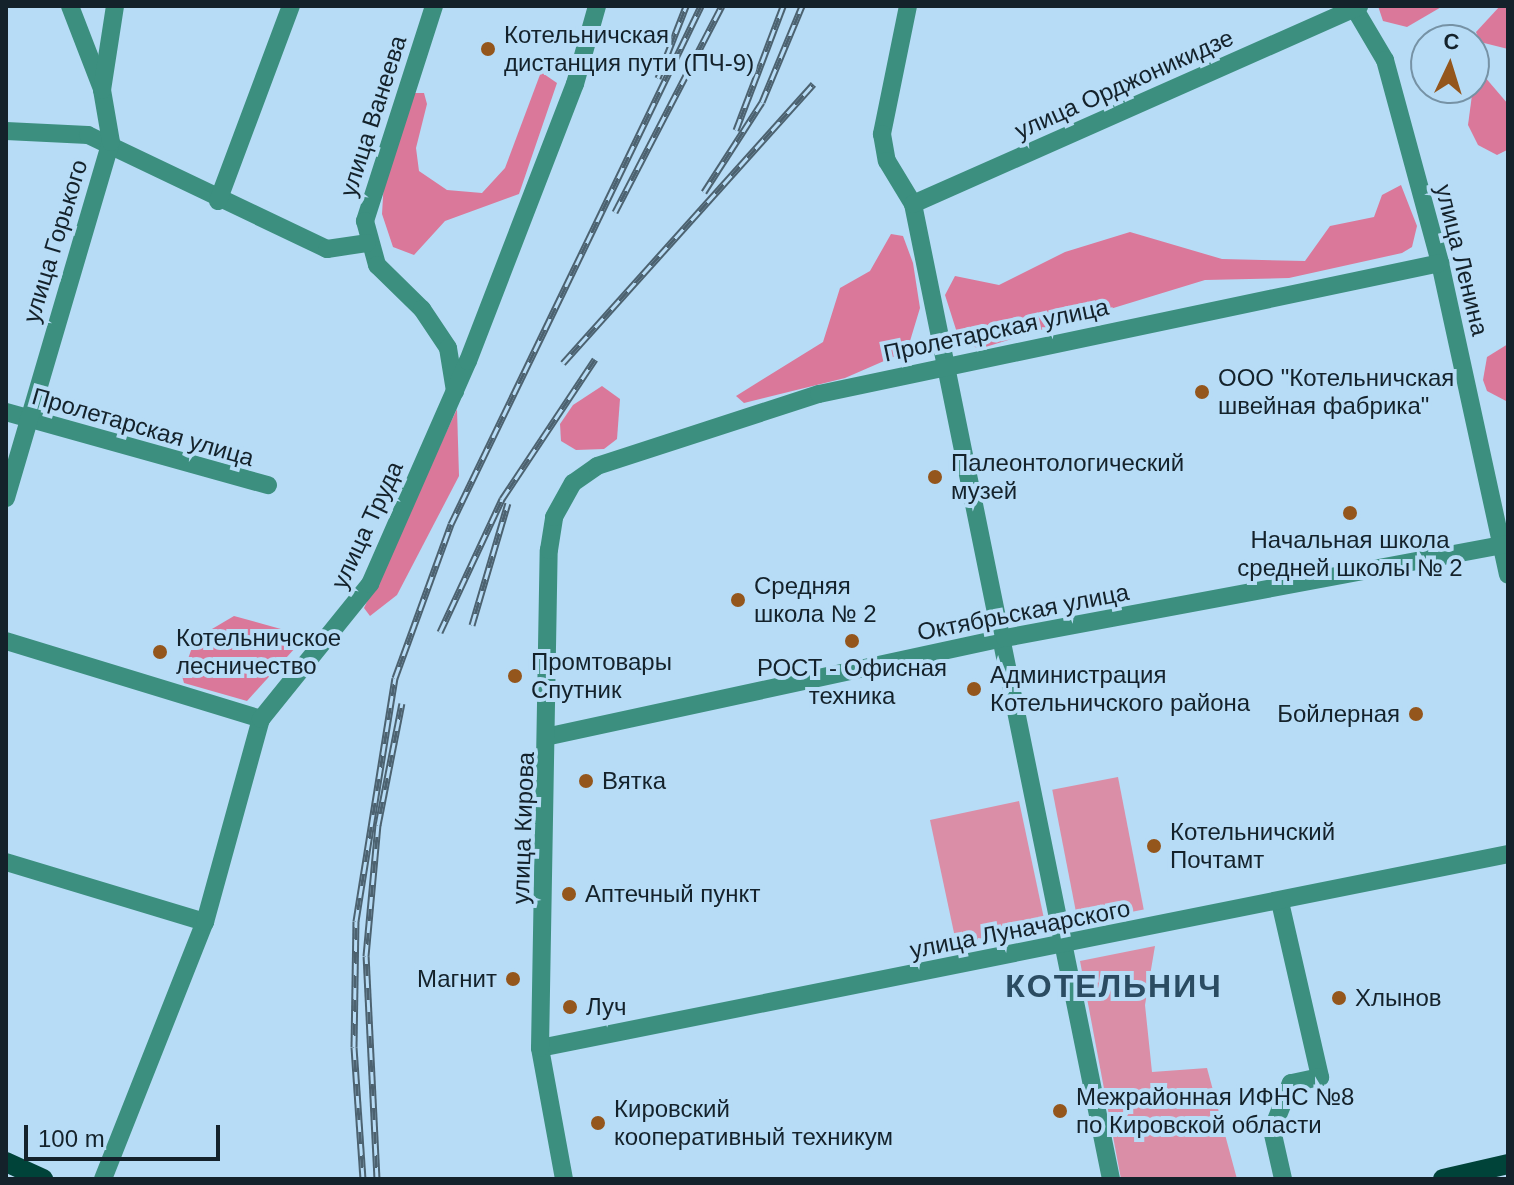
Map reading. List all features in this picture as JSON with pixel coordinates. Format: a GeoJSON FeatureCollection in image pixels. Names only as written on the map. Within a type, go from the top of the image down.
{"type":"FeatureCollection","features":[{"type":"Feature","properties":{"kind":"main road"},"geometry":{"type":"LineString","coordinates":[[6,1162],[43,1179]]}},
{"type":"Feature","properties":{"kind":"main road"},"geometry":{"type":"LineString","coordinates":[[1443,1179],[1503,1170]]}},
{"type":"Feature","properties":{"kind":"street","name":"улица Горького"},"geometry":{"type":"LineString","coordinates":[[6,498],[111,142],[102,90],[70,6]]}},
{"type":"Feature","properties":{"kind":"street","name":"улица Горького"},"geometry":{"type":"LineString","coordinates":[[102,90],[115,6]]}},
{"type":"Feature","properties":{"kind":"street"},"geometry":{"type":"LineString","coordinates":[[218,201],[291,6]]}},
{"type":"Feature","properties":{"kind":"street","name":"улица Ванеева"},"geometry":{"type":"LineString","coordinates":[[367,243],[368,202],[434,6]]}},
{"type":"Feature","properties":{"kind":"street","name":"улица Труда"},"geometry":{"type":"LineString","coordinates":[[103,1179],[205,922],[261,719],[370,584],[455,391],[575,84],[597,6]]}},
{"type":"Feature","properties":{"kind":"street"},"geometry":{"type":"LineString","coordinates":[[908,6],[882,134],[887,161],[913,204],[1005,638],[1111,1179]]}},
{"type":"Feature","properties":{"kind":"street","name":"улица Орджоникидзе"},"geometry":{"type":"LineString","coordinates":[[913,204],[1358,8]]}},
{"type":"Feature","properties":{"kind":"street","name":"улица Ленина"},"geometry":{"type":"LineString","coordinates":[[1358,8],[1385,60],[1440,263],[1505,545],[1508,575]]}},
{"type":"Feature","properties":{"kind":"street"},"geometry":{"type":"LineString","coordinates":[[6,131],[62,131],[111,142],[218,201],[327,249],[367,243],[448,348],[455,391]]}},
{"type":"Feature","properties":{"kind":"street","name":"Пролетарская улица"},"geometry":{"type":"LineString","coordinates":[[573,483],[597,466],[742,417],[948,366],[1440,263]]}},
{"type":"Feature","properties":{"kind":"street","name":"Пролетарская улица"},"geometry":{"type":"LineString","coordinates":[[6,412],[268,485]]}},
{"type":"Feature","properties":{"kind":"street","name":"улица Кирова"},"geometry":{"type":"LineString","coordinates":[[564,1179],[540,1048],[550,736],[549,541],[573,483]]}},
{"type":"Feature","properties":{"kind":"street","name":"Октябрьская улица"},"geometry":{"type":"LineString","coordinates":[[550,736],[1005,638],[1505,545]]}},
{"type":"Feature","properties":{"kind":"street"},"geometry":{"type":"LineString","coordinates":[[6,641],[261,719]]}},
{"type":"Feature","properties":{"kind":"street","name":"улица Луначарского"},"geometry":{"type":"LineString","coordinates":[[540,1048],[1508,854]]}},
{"type":"Feature","properties":{"kind":"street"},"geometry":{"type":"LineString","coordinates":[[6,862],[205,922]]}},
{"type":"Feature","properties":{"kind":"street"},"geometry":{"type":"LineString","coordinates":[[1280,902],[1320,1077],[1291,1083],[1272,1130],[1283,1179]]}},
{"type":"Feature","properties":{"kind":"shaded area"},"geometry":{"type":"Polygon","coordinates":[[[1378,6],[1443,6],[1407,27],[1383,21],[1378,6]]]}},
{"type":"Feature","properties":{"kind":"shaded area"},"geometry":{"type":"Polygon","coordinates":[[[1500,6],[1508,6],[1508,49],[1490,44],[1490,24],[1483,24],[1500,6]]]}},
{"type":"Feature","properties":{"kind":"shaded area"},"geometry":{"type":"Polygon","coordinates":[[[541,72],[557,83],[519,194],[445,221],[414,255],[393,247],[382,214],[384,180],[413,93],[424,93],[427,104],[416,148],[419,171],[447,190],[482,193],[505,168],[541,72]]]}},
{"type":"Feature","properties":{"kind":"shaded area"},"geometry":{"type":"Polygon","coordinates":[[[1490,83],[1508,104],[1507,150],[1497,155],[1478,145],[1468,125],[1471,104],[1490,104],[1490,83]]]}},
{"type":"Feature","properties":{"kind":"shaded area"},"geometry":{"type":"Polygon","coordinates":[[[1401,185],[1417,226],[1412,247],[1402,253],[1289,278],[1205,280],[979,349],[959,339],[945,295],[955,276],[999,285],[1065,252],[1130,232],[1222,259],[1305,261],[1330,226],[1374,217],[1382,195],[1401,185]]]}},
{"type":"Feature","properties":{"kind":"shaded area"},"geometry":{"type":"Polygon","coordinates":[[[891,234],[903,236],[913,263],[920,308],[907,351],[845,378],[744,403],[736,396],[823,342],[840,288],[870,271],[891,234]]]}},
{"type":"Feature","properties":{"kind":"shaded area"},"geometry":{"type":"Polygon","coordinates":[[[1508,344],[1508,402],[1487,391],[1483,380],[1487,357],[1508,344]]]}},
{"type":"Feature","properties":{"kind":"shaded area"},"geometry":{"type":"Polygon","coordinates":[[[602,386],[620,399],[617,439],[604,449],[576,450],[561,441],[560,424],[573,405],[602,386]]]}},
{"type":"Feature","properties":{"kind":"shaded area"},"geometry":{"type":"Polygon","coordinates":[[[457,409],[459,476],[397,595],[370,616],[364,608],[457,409]]]}},
{"type":"Feature","properties":{"kind":"shaded area"},"geometry":{"type":"Polygon","coordinates":[[[234,616],[306,636],[247,701],[184,683],[182,676],[195,639],[234,616]]]}},
{"type":"Feature","properties":{"kind":"shaded area"},"geometry":{"type":"Polygon","coordinates":[[[1118,777],[1144,910],[1078,922],[1052,790],[1118,777]]]}},
{"type":"Feature","properties":{"kind":"shaded area"},"geometry":{"type":"Polygon","coordinates":[[[1019,801],[1046,928],[957,947],[930,820],[1019,801]]]}},
{"type":"Feature","properties":{"kind":"shaded area"},"geometry":{"type":"Polygon","coordinates":[[[1155,946],[1145,1005],[1152,1072],[1207,1068],[1237,1179],[1121,1179],[1080,961],[1155,946]]]}},
{"type":"Feature","properties":{"kind":"railway"},"geometry":{"type":"LineString","coordinates":[[658,78],[686,6]]}},
{"type":"Feature","properties":{"kind":"railway"},"geometry":{"type":"LineString","coordinates":[[363,1179],[354,1047],[356,921],[395,678],[451,524],[701,6]]}},
{"type":"Feature","properties":{"kind":"railway"},"geometry":{"type":"LineString","coordinates":[[615,212],[722,6]]}},
{"type":"Feature","properties":{"kind":"railway"},"geometry":{"type":"LineString","coordinates":[[736,130],[783,6]]}},
{"type":"Feature","properties":{"kind":"railway"},"geometry":{"type":"LineString","coordinates":[[704,192],[762,102],[802,6]]}},
{"type":"Feature","properties":{"kind":"railway"},"geometry":{"type":"LineString","coordinates":[[563,363],[813,84]]}},
{"type":"Feature","properties":{"kind":"railway"},"geometry":{"type":"LineString","coordinates":[[440,632],[502,499],[595,359]]}},
{"type":"Feature","properties":{"kind":"railway"},"geometry":{"type":"LineString","coordinates":[[472,625],[508,503]]}},
{"type":"Feature","properties":{"kind":"railway"},"geometry":{"type":"LineString","coordinates":[[377,1179],[366,956],[378,825],[402,703]]}},
{"type":"Feature","properties":{"kind":"place","name":"Котельничская дистанция пути (ПЧ-9)"},"geometry":{"type":"Point","coordinates":[488,49]}},
{"type":"Feature","properties":{"kind":"place","name":"ООО \"Котельничская швейная фабрика\""},"geometry":{"type":"Point","coordinates":[1202,392]}},
{"type":"Feature","properties":{"kind":"place","name":"Палеонтологический музей"},"geometry":{"type":"Point","coordinates":[935,477]}},
{"type":"Feature","properties":{"kind":"place","name":"Начальная школа средней школы № 2"},"geometry":{"type":"Point","coordinates":[1350,513]}},
{"type":"Feature","properties":{"kind":"place","name":"Средняя школа № 2"},"geometry":{"type":"Point","coordinates":[738,600]}},
{"type":"Feature","properties":{"kind":"place","name":"РОСТ - Офисная техника"},"geometry":{"type":"Point","coordinates":[852,641]}},
{"type":"Feature","properties":{"kind":"place","name":"Котельничское лесничество"},"geometry":{"type":"Point","coordinates":[160,652]}},
{"type":"Feature","properties":{"kind":"place","name":"Промтовары Спутник"},"geometry":{"type":"Point","coordinates":[515,676]}},
{"type":"Feature","properties":{"kind":"place","name":"Администрация Котельничского района"},"geometry":{"type":"Point","coordinates":[974,689]}},
{"type":"Feature","properties":{"kind":"place","name":"Бойлерная"},"geometry":{"type":"Point","coordinates":[1416,714]}},
{"type":"Feature","properties":{"kind":"place","name":"Вятка"},"geometry":{"type":"Point","coordinates":[586,781]}},
{"type":"Feature","properties":{"kind":"place","name":"Котельничский Почтамт"},"geometry":{"type":"Point","coordinates":[1154,846]}},
{"type":"Feature","properties":{"kind":"place","name":"Аптечный пункт"},"geometry":{"type":"Point","coordinates":[569,894]}},
{"type":"Feature","properties":{"kind":"place","name":"Магнит"},"geometry":{"type":"Point","coordinates":[513,979]}},
{"type":"Feature","properties":{"kind":"place","name":"Хлынов"},"geometry":{"type":"Point","coordinates":[1339,998]}},
{"type":"Feature","properties":{"kind":"place","name":"Луч"},"geometry":{"type":"Point","coordinates":[570,1007]}},
{"type":"Feature","properties":{"kind":"place","name":"Межрайонная ИФНС №8 по Кировской области"},"geometry":{"type":"Point","coordinates":[1060,1111]}},
{"type":"Feature","properties":{"kind":"place","name":"Кировский кооперативный техникум"},"geometry":{"type":"Point","coordinates":[598,1123]}},
{"type":"Feature","properties":{"kind":"district","name":"КОТЕЛЬНИЧ"},"geometry":{"type":"Point","coordinates":[1114,986]}}]}
